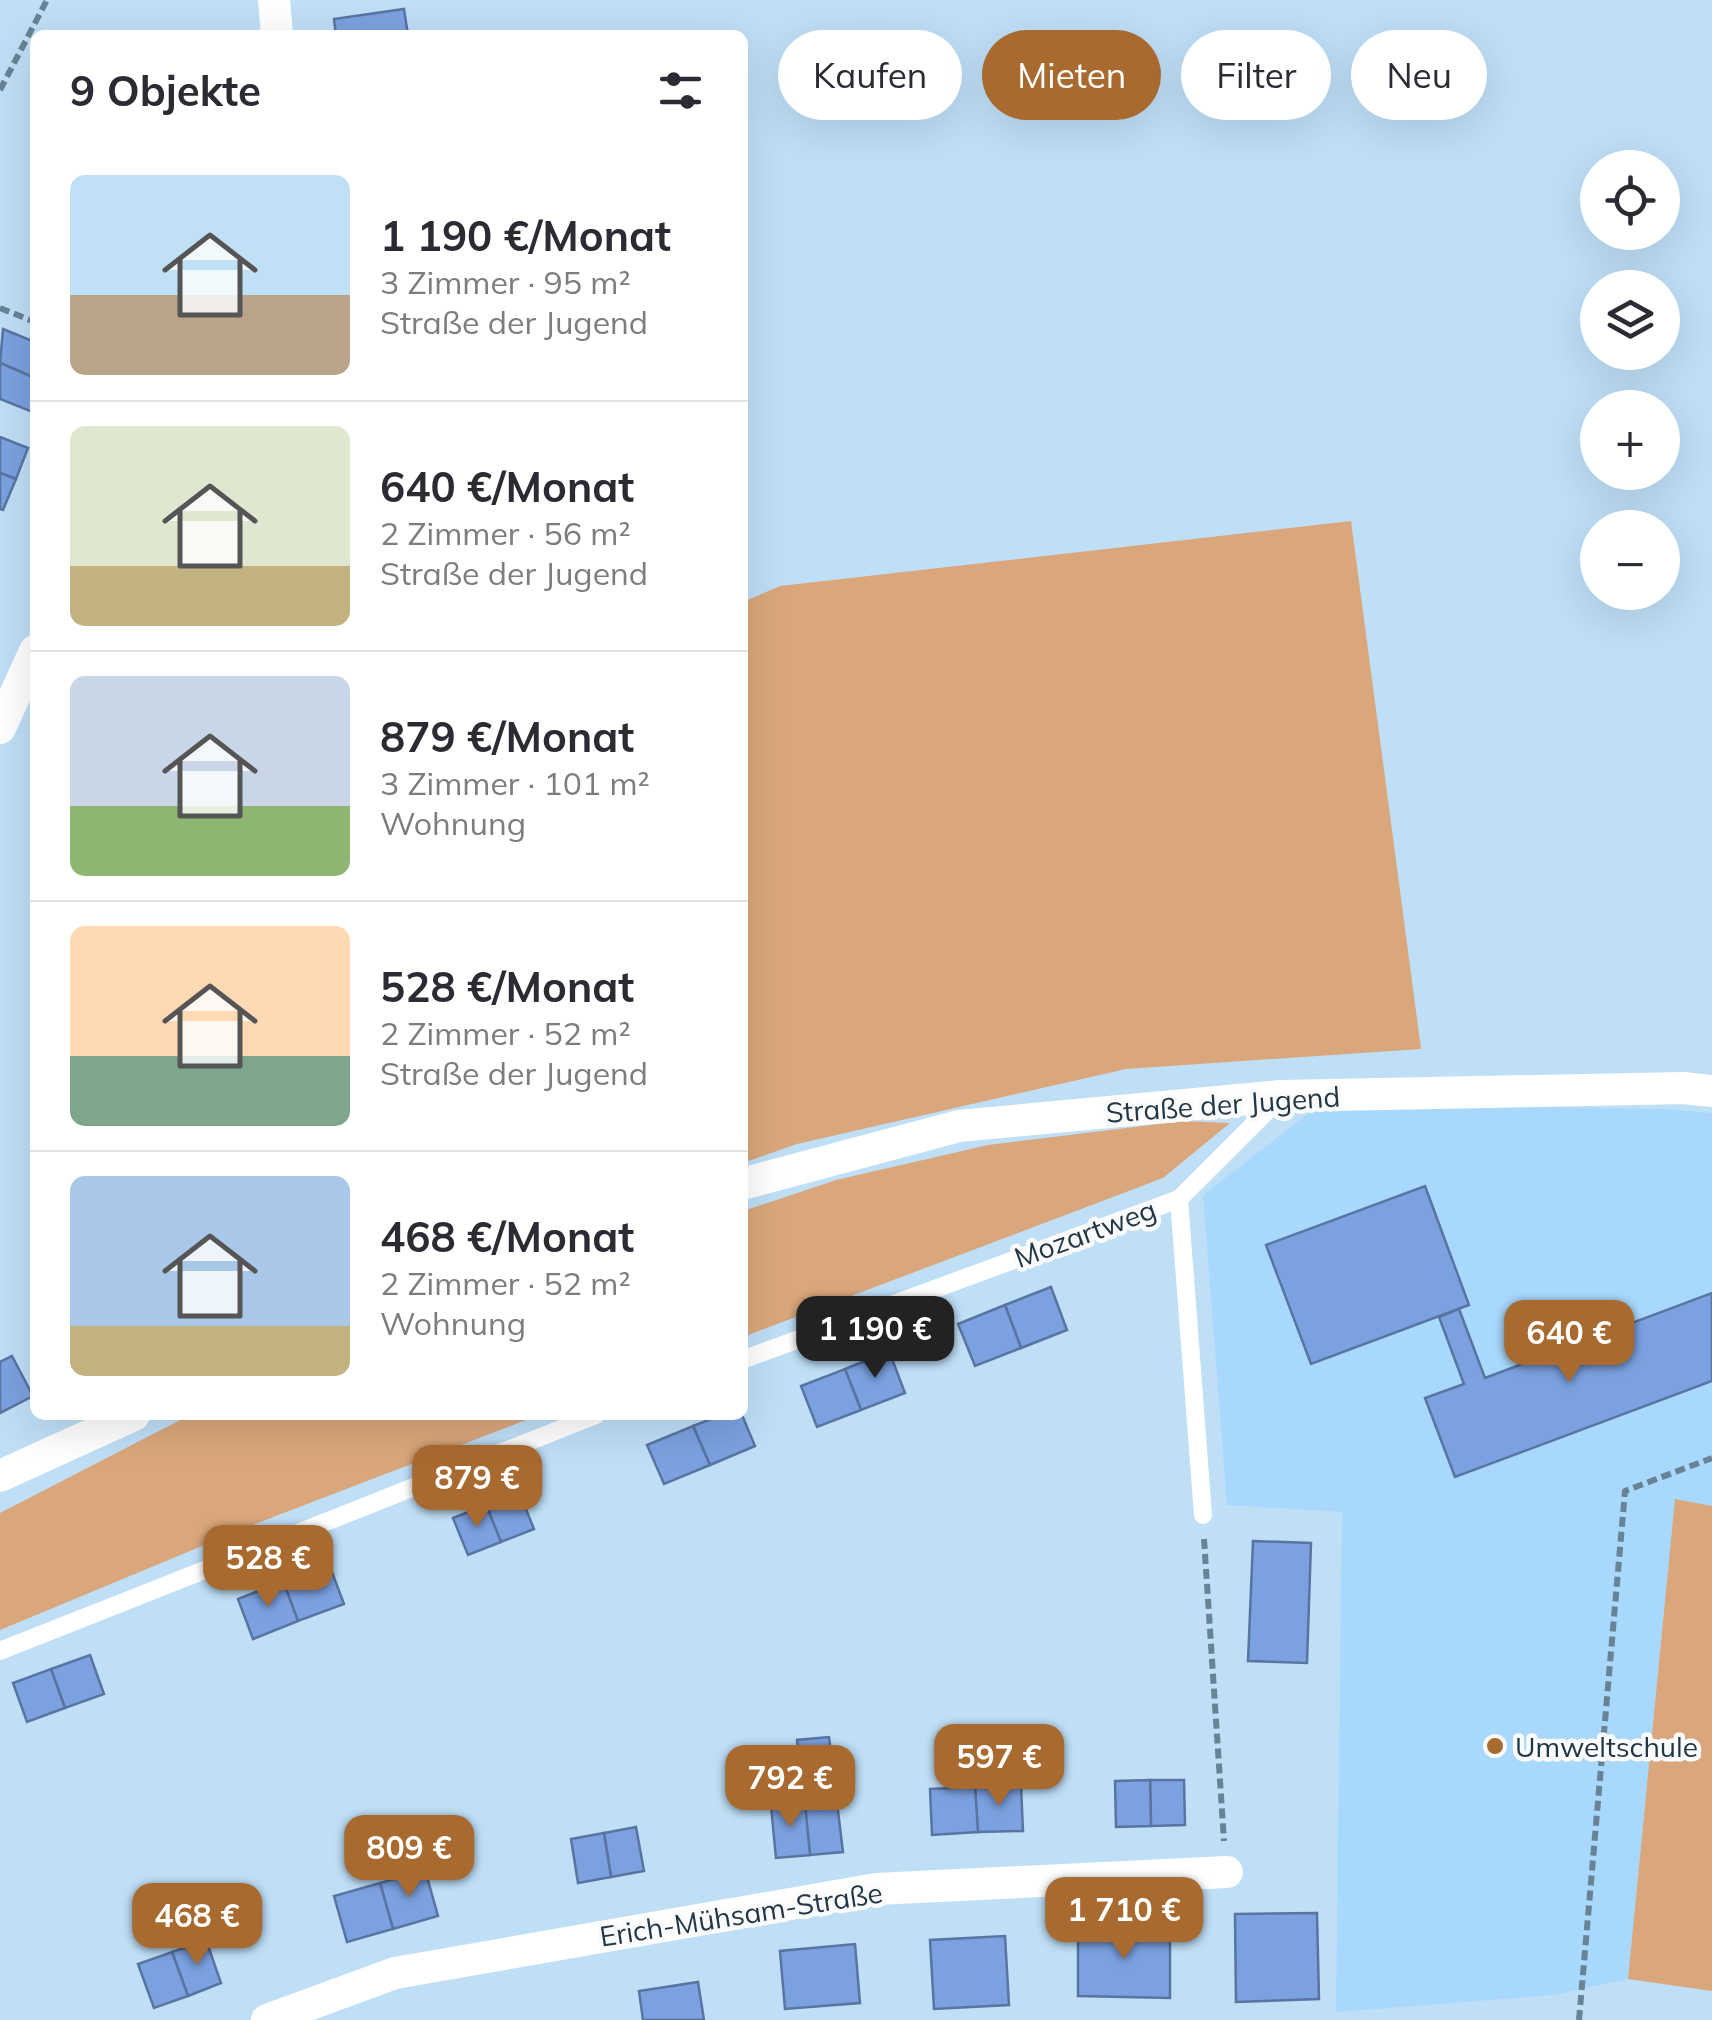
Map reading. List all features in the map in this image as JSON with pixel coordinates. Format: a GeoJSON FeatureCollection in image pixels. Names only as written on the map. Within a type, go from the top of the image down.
{"type":"FeatureCollection","features":[{"type":"Feature","properties":{"kind":"street"},"geometry":{"type":"LineString","coordinates":[[274,0],[277,30]]}},
{"type":"Feature","properties":{"kind":"street"},"geometry":{"type":"LineString","coordinates":[[0,728],[30,663]]}},
{"type":"Feature","properties":{"kind":"street","name":"Straße der Jugend"},"geometry":{"type":"LineString","coordinates":[[748,1182],[959,1126],[1282,1096],[1684,1088],[1712,1092]]}},
{"type":"Feature","properties":{"kind":"street"},"geometry":{"type":"LineString","coordinates":[[0,1476],[123,1420]]}},
{"type":"Feature","properties":{"kind":"street","name":"Erich-Mühsam-Straße"},"geometry":{"type":"LineString","coordinates":[[267,2020],[395,1973],[876,1889],[1226,1872]]}},
{"type":"Feature","properties":{"kind":"lane","name":"Mozartweg"},"geometry":{"type":"LineString","coordinates":[[748,1358],[1179,1199],[1282,1096]]}},
{"type":"Feature","properties":{"kind":"lane"},"geometry":{"type":"LineString","coordinates":[[1179,1199],[1202,1515]]}},
{"type":"Feature","properties":{"kind":"lane"},"geometry":{"type":"LineString","coordinates":[[0,1651],[583,1420]]}},
{"type":"Feature","properties":{"kind":"path"},"geometry":{"type":"LineString","coordinates":[[31,30],[47,0]]}},
{"type":"Feature","properties":{"kind":"path"},"geometry":{"type":"LineString","coordinates":[[0,90],[30,33]]}},
{"type":"Feature","properties":{"kind":"path"},"geometry":{"type":"LineString","coordinates":[[0,308],[30,320]]}},
{"type":"Feature","properties":{"kind":"path"},"geometry":{"type":"LineString","coordinates":[[1579,2020],[1625,1491],[1712,1458]]}},
{"type":"Feature","properties":{"kind":"path"},"geometry":{"type":"LineString","coordinates":[[1202,1515],[1226,1872]]}},
{"type":"Feature","properties":{"kind":"shaded area"},"geometry":{"type":"Polygon","coordinates":[[[1351,521],[1421,1049],[1126,1069],[797,1144],[748,1161],[748,600],[780,586],[1351,521]]]}},
{"type":"Feature","properties":{"kind":"shaded area","name":"Umweltschule"},"geometry":{"type":"Polygon","coordinates":[[[1321,1104],[1712,1113],[1712,1506],[1675,1500],[1628,1979],[1554,1995],[1336,2012],[1342,1512],[1227,1505],[1203,1195],[1321,1104]]]}},
{"type":"Feature","properties":{"kind":"shaded area"},"geometry":{"type":"Polygon","coordinates":[[[1184,1121],[1230,1123],[1163,1178],[748,1335],[748,1209],[836,1180],[988,1145],[1184,1121]]]}},
{"type":"Feature","properties":{"kind":"shaded area"},"geometry":{"type":"Polygon","coordinates":[[[180,1420],[526,1420],[255,1524],[0,1630],[0,1513],[180,1420]]]}},
{"type":"Feature","properties":{"kind":"shaded area"},"geometry":{"type":"Polygon","coordinates":[[[1675,1499],[1712,1506],[1712,1991],[1628,1979],[1675,1499]]]}},
{"type":"Feature","properties":{"kind":"building"},"geometry":{"type":"Polygon","coordinates":[[[404,9],[407,30],[335,30],[334,19],[404,9]]]}},
{"type":"Feature","properties":{"kind":"building"},"geometry":{"type":"Polygon","coordinates":[[[3,329],[30,340],[30,376],[0,363],[3,329]]]}},
{"type":"Feature","properties":{"kind":"building"},"geometry":{"type":"Polygon","coordinates":[[[0,363],[30,376],[30,411],[0,399],[0,363]]]}},
{"type":"Feature","properties":{"kind":"building"},"geometry":{"type":"Polygon","coordinates":[[[0,437],[28,448],[16,479],[0,473],[0,437]]]}},
{"type":"Feature","properties":{"kind":"building"},"geometry":{"type":"Polygon","coordinates":[[[0,473],[16,479],[3,510],[0,509],[0,473]]]}},
{"type":"Feature","properties":{"kind":"building"},"geometry":{"type":"Polygon","coordinates":[[[1425,1186],[1469,1305],[1311,1364],[1266,1245],[1425,1186]]]}},
{"type":"Feature","properties":{"kind":"building"},"geometry":{"type":"Polygon","coordinates":[[[1051,1287],[1067,1330],[1021,1348],[1005,1305],[1051,1287]]]}},
{"type":"Feature","properties":{"kind":"building"},"geometry":{"type":"Polygon","coordinates":[[[1712,1293],[1712,1381],[1455,1477],[1425,1398],[1464,1384],[1439,1317],[1459,1309],[1485,1378],[1712,1293]]]}},
{"type":"Feature","properties":{"kind":"building"},"geometry":{"type":"Polygon","coordinates":[[[1005,1305],[1021,1348],[975,1366],[958,1324],[1005,1305]]]}},
{"type":"Feature","properties":{"kind":"building"},"geometry":{"type":"Polygon","coordinates":[[[889,1351],[905,1393],[861,1410],[845,1369],[889,1351]]]}},
{"type":"Feature","properties":{"kind":"building"},"geometry":{"type":"Polygon","coordinates":[[[12,1356],[30,1398],[0,1413],[0,1362],[12,1356]]]}},
{"type":"Feature","properties":{"kind":"building"},"geometry":{"type":"Polygon","coordinates":[[[845,1369],[861,1410],[817,1427],[801,1386],[845,1369]]]}},
{"type":"Feature","properties":{"kind":"building"},"geometry":{"type":"Polygon","coordinates":[[[708,1420],[744,1420],[755,1446],[710,1465],[693,1426],[708,1420]]]}},
{"type":"Feature","properties":{"kind":"building"},"geometry":{"type":"Polygon","coordinates":[[[693,1426],[710,1465],[664,1484],[647,1445],[693,1426]]]}},
{"type":"Feature","properties":{"kind":"building"},"geometry":{"type":"Polygon","coordinates":[[[519,1492],[534,1529],[501,1542],[486,1505],[519,1492]]]}},
{"type":"Feature","properties":{"kind":"building"},"geometry":{"type":"Polygon","coordinates":[[[486,1505],[501,1542],[468,1555],[453,1518],[486,1505]]]}},
{"type":"Feature","properties":{"kind":"building"},"geometry":{"type":"Polygon","coordinates":[[[1253,1541],[1311,1543],[1307,1663],[1248,1661],[1253,1541]]]}},
{"type":"Feature","properties":{"kind":"building"},"geometry":{"type":"Polygon","coordinates":[[[329,1564],[344,1604],[298,1621],[283,1581],[329,1564]]]}},
{"type":"Feature","properties":{"kind":"building"},"geometry":{"type":"Polygon","coordinates":[[[283,1581],[298,1621],[253,1639],[238,1599],[283,1581]]]}},
{"type":"Feature","properties":{"kind":"building"},"geometry":{"type":"Polygon","coordinates":[[[90,1655],[104,1694],[65,1708],[51,1669],[90,1655]]]}},
{"type":"Feature","properties":{"kind":"building"},"geometry":{"type":"Polygon","coordinates":[[[51,1669],[65,1708],[27,1722],[13,1683],[51,1669]]]}},
{"type":"Feature","properties":{"kind":"building"},"geometry":{"type":"Polygon","coordinates":[[[829,1737],[843,1852],[810,1855],[797,1740],[829,1737]]]}},
{"type":"Feature","properties":{"kind":"building"},"geometry":{"type":"Polygon","coordinates":[[[1150,1780],[1184,1780],[1185,1825],[1151,1826],[1150,1780]]]}},
{"type":"Feature","properties":{"kind":"building"},"geometry":{"type":"Polygon","coordinates":[[[1150,1780],[1151,1826],[1116,1827],[1115,1781],[1150,1780]]]}},
{"type":"Feature","properties":{"kind":"building"},"geometry":{"type":"Polygon","coordinates":[[[1021,1785],[1023,1831],[978,1832],[975,1787],[1021,1785]]]}},
{"type":"Feature","properties":{"kind":"building"},"geometry":{"type":"Polygon","coordinates":[[[975,1787],[978,1832],[932,1835],[930,1789],[975,1787]]]}},
{"type":"Feature","properties":{"kind":"building"},"geometry":{"type":"Polygon","coordinates":[[[805,1803],[810,1855],[776,1858],[771,1806],[805,1803]]]}},
{"type":"Feature","properties":{"kind":"building"},"geometry":{"type":"Polygon","coordinates":[[[636,1827],[644,1871],[611,1877],[604,1833],[636,1827]]]}},
{"type":"Feature","properties":{"kind":"building"},"geometry":{"type":"Polygon","coordinates":[[[604,1833],[611,1877],[578,1883],[571,1839],[604,1833]]]}},
{"type":"Feature","properties":{"kind":"building"},"geometry":{"type":"Polygon","coordinates":[[[425,1870],[438,1916],[393,1929],[380,1883],[425,1870]]]}},
{"type":"Feature","properties":{"kind":"building"},"geometry":{"type":"Polygon","coordinates":[[[380,1883],[393,1929],[347,1942],[334,1896],[380,1883]]]}},
{"type":"Feature","properties":{"kind":"building"},"geometry":{"type":"Polygon","coordinates":[[[1317,1913],[1319,1999],[1236,2002],[1235,1914],[1317,1913]]]}},
{"type":"Feature","properties":{"kind":"building"},"geometry":{"type":"Polygon","coordinates":[[[1170,1926],[1170,1998],[1078,1996],[1078,1927],[1170,1926]]]}},
{"type":"Feature","properties":{"kind":"building"},"geometry":{"type":"Polygon","coordinates":[[[1005,1936],[1009,2005],[934,2009],[930,1940],[1005,1936]]]}},
{"type":"Feature","properties":{"kind":"building"},"geometry":{"type":"Polygon","coordinates":[[[206,1940],[221,1983],[188,1996],[172,1952],[206,1940]]]}},
{"type":"Feature","properties":{"kind":"building"},"geometry":{"type":"Polygon","coordinates":[[[855,1944],[860,2003],[785,2009],[780,1951],[855,1944]]]}},
{"type":"Feature","properties":{"kind":"building"},"geometry":{"type":"Polygon","coordinates":[[[172,1952],[188,1996],[154,2008],[138,1964],[172,1952]]]}},
{"type":"Feature","properties":{"kind":"building"},"geometry":{"type":"Polygon","coordinates":[[[698,1982],[704,2020],[643,2020],[639,1991],[698,1982]]]}},
{"type":"Feature","properties":{"kind":"place","name":"Umweltschule"},"geometry":{"type":"Point","coordinates":[1495,1746]}}]}
